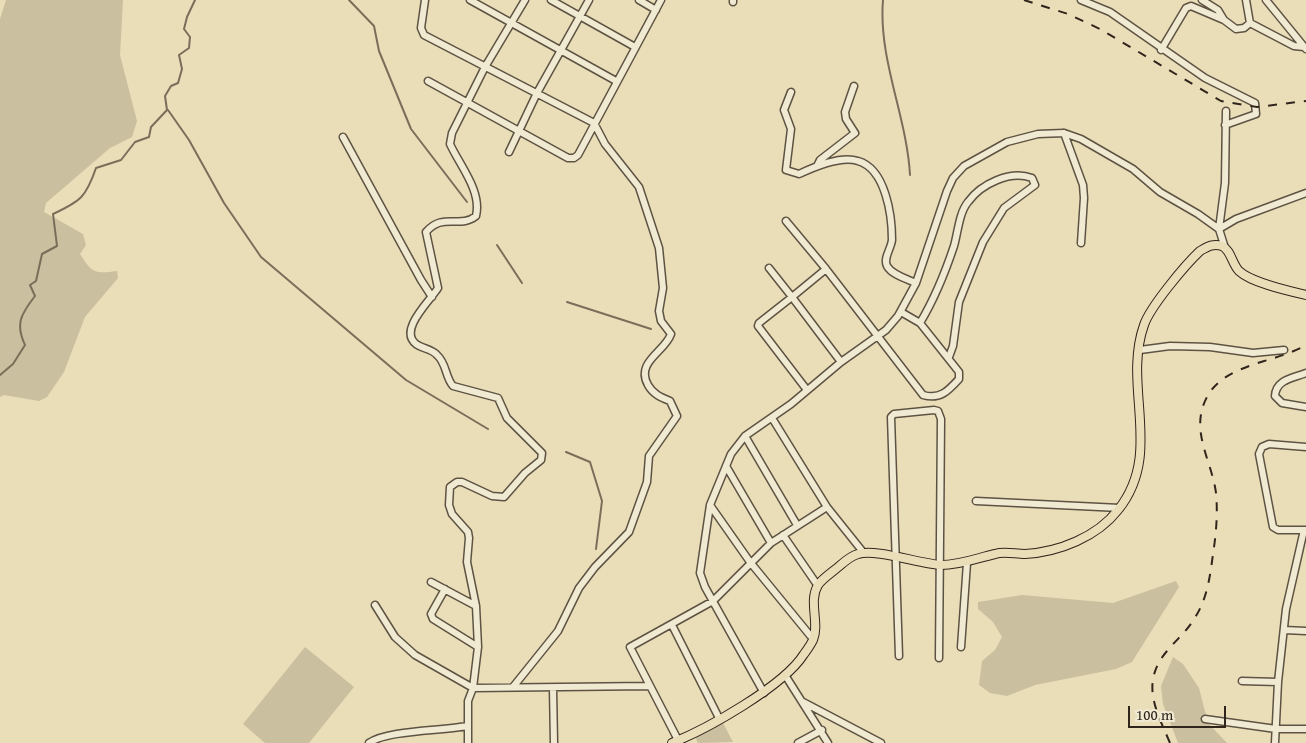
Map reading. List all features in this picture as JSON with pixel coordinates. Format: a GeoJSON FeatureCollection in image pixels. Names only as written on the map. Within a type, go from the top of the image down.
{"type":"FeatureCollection","features":[{"type":"Feature","properties":{"kind":"main road"},"geometry":{"type":"LineString","coordinates":[[675,742],[688,739],[719,718],[764,693],[803,656],[814,639],[814,601],[818,586],[849,559],[863,552],[941,565],[967,563],[997,553],[1026,554],[1051,549],[1096,532],[1120,508],[1137,475],[1140,464],[1141,421],[1137,375],[1144,326],[1151,312],[1194,256],[1210,245],[1226,248],[1235,266],[1244,275],[1306,295]]}},
{"type":"Feature","properties":{"kind":"street"},"geometry":{"type":"LineString","coordinates":[[425,0],[422,33],[594,123],[605,144],[638,187],[659,248],[662,288],[659,311],[661,321],[671,334],[669,340],[651,357],[645,370],[645,379],[658,397],[670,401],[677,416],[653,447],[649,456],[647,482],[639,510],[629,532],[595,567],[579,588],[558,631],[513,687]]}},
{"type":"Feature","properties":{"kind":"street"},"geometry":{"type":"LineString","coordinates":[[470,0],[616,81]]}},
{"type":"Feature","properties":{"kind":"street"},"geometry":{"type":"LineString","coordinates":[[468,743],[468,701],[473,688],[478,647],[476,606],[468,569],[468,532],[452,514],[449,505],[450,487],[457,482],[462,482],[492,496],[504,497],[525,473],[541,460],[542,453],[508,418],[498,398],[453,386],[439,356],[412,340],[410,330],[414,319],[438,288],[426,232],[439,221],[471,220],[476,216],[478,210],[478,203],[468,179],[450,144],[454,127],[485,67],[525,0]]}},
{"type":"Feature","properties":{"kind":"street"},"geometry":{"type":"LineString","coordinates":[[551,0],[635,46]]}},
{"type":"Feature","properties":{"kind":"street"},"geometry":{"type":"LineString","coordinates":[[509,152],[537,93],[589,0]]}},
{"type":"Feature","properties":{"kind":"street"},"geometry":{"type":"LineString","coordinates":[[639,0],[656,10]]}},
{"type":"Feature","properties":{"kind":"street"},"geometry":{"type":"LineString","coordinates":[[428,81],[568,158],[574,158],[578,155],[661,0]]}},
{"type":"Feature","properties":{"kind":"street"},"geometry":{"type":"LineString","coordinates":[[1081,0],[1110,12],[1162,50],[1205,78],[1255,103],[1256,114],[1224,125]]}},
{"type":"Feature","properties":{"kind":"street"},"geometry":{"type":"LineString","coordinates":[[1202,0],[1218,10],[1224,20]]}},
{"type":"Feature","properties":{"kind":"street"},"geometry":{"type":"LineString","coordinates":[[1246,0],[1250,23]]}},
{"type":"Feature","properties":{"kind":"street"},"geometry":{"type":"LineString","coordinates":[[1266,0],[1305,48]]}},
{"type":"Feature","properties":{"kind":"street"},"geometry":{"type":"LineString","coordinates":[[1162,50],[1188,7],[1193,6],[1224,20],[1238,29],[1247,27],[1250,23]]}},
{"type":"Feature","properties":{"kind":"street"},"geometry":{"type":"LineString","coordinates":[[1250,23],[1294,46],[1305,48]]}},
{"type":"Feature","properties":{"kind":"street"},"geometry":{"type":"LineString","coordinates":[[817,166],[820,160],[855,133],[846,119],[845,112],[854,86]]}},
{"type":"Feature","properties":{"kind":"street"},"geometry":{"type":"LineString","coordinates":[[791,92],[784,110],[791,128],[786,170],[799,174],[817,166],[855,160],[868,166],[885,192],[890,213],[892,243],[886,259],[887,267],[892,272],[916,283]]}},
{"type":"Feature","properties":{"kind":"street"},"geometry":{"type":"LineString","coordinates":[[1226,111],[1224,125],[1225,183],[1219,229],[1226,248]]}},
{"type":"Feature","properties":{"kind":"street"},"geometry":{"type":"LineString","coordinates":[[764,693],[713,602],[700,573],[710,505],[726,466],[745,436],[772,418],[841,362],[878,336],[901,312],[916,283],[947,191],[958,172],[1007,142],[1038,134],[1064,133],[1081,139],[1133,169],[1160,192],[1198,214],[1219,229]]}},
{"type":"Feature","properties":{"kind":"street"},"geometry":{"type":"LineString","coordinates":[[1064,133],[1083,185],[1081,243]]}},
{"type":"Feature","properties":{"kind":"street"},"geometry":{"type":"LineString","coordinates":[[343,137],[421,280],[432,296]]}},
{"type":"Feature","properties":{"kind":"street"},"geometry":{"type":"LineString","coordinates":[[920,323],[933,301],[946,271],[967,203],[978,192],[1001,178],[1026,176],[1032,178],[1035,185],[1004,208],[983,242],[959,302],[954,346],[949,357]]}},
{"type":"Feature","properties":{"kind":"street"},"geometry":{"type":"LineString","coordinates":[[1219,229],[1236,219],[1306,193]]}},
{"type":"Feature","properties":{"kind":"street"},"geometry":{"type":"LineString","coordinates":[[786,221],[826,269],[923,395],[937,397],[948,391],[960,379],[959,372],[949,357],[920,323],[901,312]]}},
{"type":"Feature","properties":{"kind":"street"},"geometry":{"type":"LineString","coordinates":[[769,268],[841,362]]}},
{"type":"Feature","properties":{"kind":"street"},"geometry":{"type":"LineString","coordinates":[[807,390],[758,324],[826,269]]}},
{"type":"Feature","properties":{"kind":"street"},"geometry":{"type":"LineString","coordinates":[[1140,350],[1170,346],[1210,347],[1253,353],[1284,350]]}},
{"type":"Feature","properties":{"kind":"street"},"geometry":{"type":"LineString","coordinates":[[1306,373],[1281,383],[1277,386],[1275,396],[1282,403],[1306,407]]}},
{"type":"Feature","properties":{"kind":"street"},"geometry":{"type":"LineString","coordinates":[[899,656],[891,417],[894,414],[934,410],[938,411],[941,419],[939,658]]}},
{"type":"Feature","properties":{"kind":"street"},"geometry":{"type":"LineString","coordinates":[[772,418],[827,507],[863,552]]}},
{"type":"Feature","properties":{"kind":"street"},"geometry":{"type":"LineString","coordinates":[[745,436],[797,525]]}},
{"type":"Feature","properties":{"kind":"street"},"geometry":{"type":"LineString","coordinates":[[1275,743],[1278,682],[1290,586],[1305,530],[1278,530],[1273,527],[1259,454],[1262,447],[1269,444],[1306,447]]}},
{"type":"Feature","properties":{"kind":"street"},"geometry":{"type":"LineString","coordinates":[[726,466],[771,543]]}},
{"type":"Feature","properties":{"kind":"street"},"geometry":{"type":"LineString","coordinates":[[976,500],[1120,508]]}},
{"type":"Feature","properties":{"kind":"street"},"geometry":{"type":"LineString","coordinates":[[710,505],[750,562],[814,639]]}},
{"type":"Feature","properties":{"kind":"street"},"geometry":{"type":"LineString","coordinates":[[675,742],[630,647],[713,602],[750,562],[771,543],[827,507]]}},
{"type":"Feature","properties":{"kind":"street"},"geometry":{"type":"LineString","coordinates":[[783,535],[818,586]]}},
{"type":"Feature","properties":{"kind":"street"},"geometry":{"type":"LineString","coordinates":[[961,648],[967,563]]}},
{"type":"Feature","properties":{"kind":"street"},"geometry":{"type":"LineString","coordinates":[[431,582],[476,606]]}},
{"type":"Feature","properties":{"kind":"street"},"geometry":{"type":"LineString","coordinates":[[445,589],[432,614],[433,619],[478,647]]}},
{"type":"Feature","properties":{"kind":"street"},"geometry":{"type":"LineString","coordinates":[[375,606],[395,637],[415,655],[473,688],[649,686]]}},
{"type":"Feature","properties":{"kind":"street"},"geometry":{"type":"LineString","coordinates":[[672,625],[719,718]]}},
{"type":"Feature","properties":{"kind":"street"},"geometry":{"type":"LineString","coordinates":[[1284,630],[1306,631]]}},
{"type":"Feature","properties":{"kind":"street"},"geometry":{"type":"LineString","coordinates":[[785,674],[822,730],[828,743]]}},
{"type":"Feature","properties":{"kind":"street"},"geometry":{"type":"LineString","coordinates":[[1242,681],[1278,682]]}},
{"type":"Feature","properties":{"kind":"street"},"geometry":{"type":"LineString","coordinates":[[552,688],[554,743]]}},
{"type":"Feature","properties":{"kind":"street"},"geometry":{"type":"LineString","coordinates":[[803,702],[881,743]]}},
{"type":"Feature","properties":{"kind":"street"},"geometry":{"type":"LineString","coordinates":[[1205,719],[1276,729],[1306,729]]}},
{"type":"Feature","properties":{"kind":"street"},"geometry":{"type":"LineString","coordinates":[[369,743],[376,738],[387,735],[445,730],[467,726]]}},
{"type":"Feature","properties":{"kind":"street"},"geometry":{"type":"LineString","coordinates":[[798,743],[822,730]]}},
{"type":"Feature","properties":{"kind":"shaded area"},"geometry":{"type":"Polygon","coordinates":[[[6,0],[123,0],[120,55],[137,121],[132,137],[110,148],[46,203],[44,212],[83,234],[86,245],[80,254],[91,269],[99,272],[117,271],[118,278],[85,317],[64,372],[47,397],[39,401],[4,395],[0,397],[0,19],[6,0]]]}},
{"type":"Feature","properties":{"kind":"shaded area"},"geometry":{"type":"Polygon","coordinates":[[[1176,581],[1179,587],[1132,662],[1116,669],[1035,685],[1007,696],[990,693],[979,685],[982,661],[995,650],[1002,637],[993,622],[978,609],[978,602],[1022,595],[1113,603],[1176,581]]]}},
{"type":"Feature","properties":{"kind":"shaded area"},"geometry":{"type":"Polygon","coordinates":[[[305,647],[354,687],[309,743],[265,743],[243,724],[305,647]]]}},
{"type":"Feature","properties":{"kind":"shaded area"},"geometry":{"type":"Polygon","coordinates":[[[1173,657],[1183,664],[1199,688],[1208,723],[1227,743],[1178,743],[1163,704],[1161,686],[1173,657]]]}},
{"type":"Feature","properties":{"kind":"shaded area"},"geometry":{"type":"Polygon","coordinates":[[[723,723],[733,742],[698,743],[695,737],[723,723]]]}},
{"type":"Feature","properties":{"kind":"waterway"},"geometry":{"type":"LineString","coordinates":[[0,375],[13,364],[25,345],[20,325],[26,308],[35,296],[30,285],[36,281],[42,254],[57,246],[53,214],[81,197],[89,186],[96,168],[121,160],[135,142],[149,137],[151,127],[167,110],[165,96],[171,86],[178,83],[182,69],[179,55],[189,48],[190,37],[184,29],[195,0]]}},
{"type":"Feature","properties":{"kind":"waterway"},"geometry":{"type":"LineString","coordinates":[[349,0],[374,26],[379,51],[411,129],[467,202]]}},
{"type":"Feature","properties":{"kind":"waterway"},"geometry":{"type":"LineString","coordinates":[[883,0],[885,44],[904,131],[910,175]]}},
{"type":"Feature","properties":{"kind":"waterway"},"geometry":{"type":"LineString","coordinates":[[168,110],[189,140],[224,203],[261,257],[406,380],[488,429]]}},
{"type":"Feature","properties":{"kind":"waterway"},"geometry":{"type":"LineString","coordinates":[[497,245],[522,283]]}},
{"type":"Feature","properties":{"kind":"waterway"},"geometry":{"type":"LineString","coordinates":[[567,302],[651,329]]}},
{"type":"Feature","properties":{"kind":"waterway"},"geometry":{"type":"LineString","coordinates":[[566,452],[590,462],[602,501],[596,549]]}},
{"type":"Feature","properties":{"kind":"railway"},"geometry":{"type":"LineString","coordinates":[[1024,0],[1068,14],[1100,29],[1221,101],[1257,107],[1306,101]]}},
{"type":"Feature","properties":{"kind":"railway"},"geometry":{"type":"LineString","coordinates":[[1170,743],[1153,697],[1152,685],[1154,674],[1167,651],[1191,623],[1202,604],[1209,580],[1216,532],[1216,493],[1203,445],[1200,421],[1202,409],[1207,397],[1215,386],[1226,377],[1238,370],[1306,345]]}}]}
